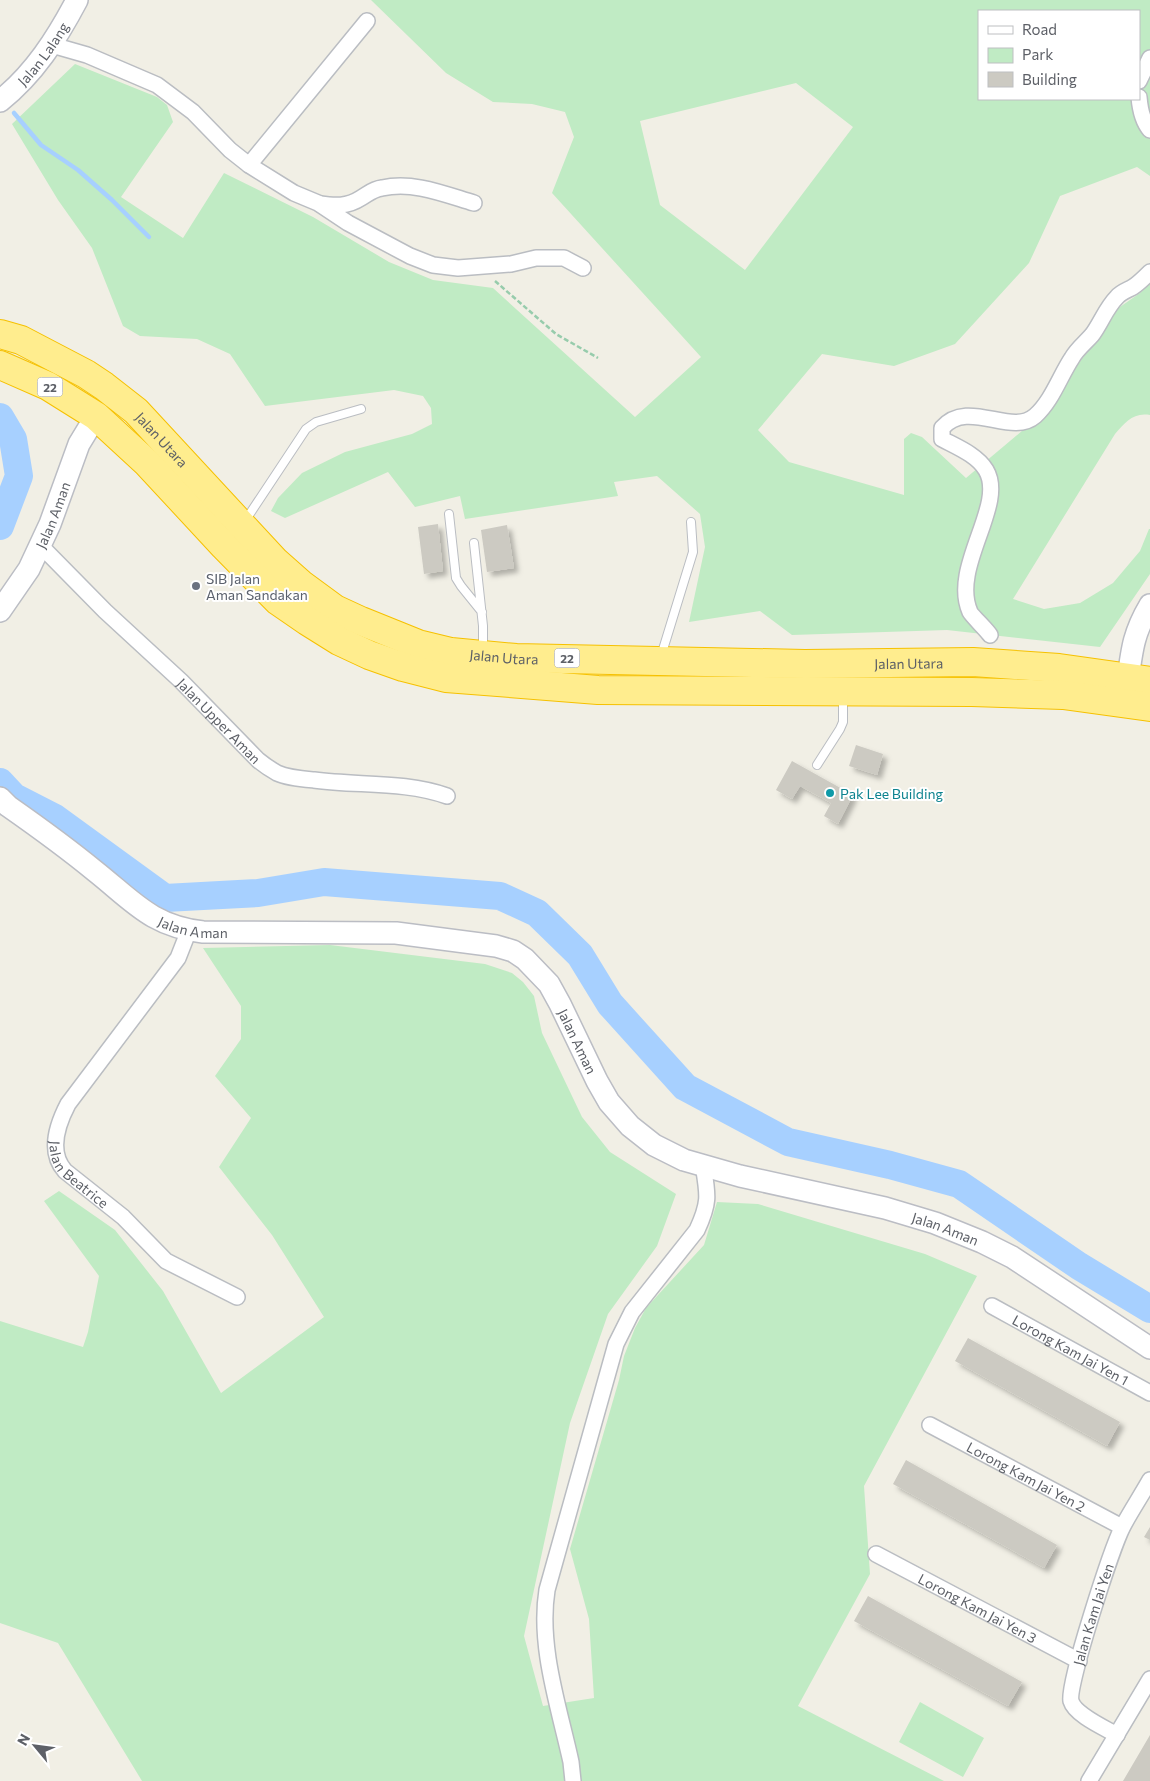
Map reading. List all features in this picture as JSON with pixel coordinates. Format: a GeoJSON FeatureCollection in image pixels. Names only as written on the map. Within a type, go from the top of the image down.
{"type":"FeatureCollection","features":[{"type":"Feature","properties":{"kind":"highway","name":"Jalan Utara"},"geometry":{"type":"LineString","coordinates":[[0,334],[21,340],[104,386],[136,412],[275,561],[302,584],[335,608],[360,621],[418,644],[451,652],[483,656],[805,664],[972,662],[1059,668],[1139,680]]}},
{"type":"Feature","properties":{"kind":"highway"},"geometry":{"type":"LineString","coordinates":[[0,347],[86,386],[98,395],[101,404],[96,416]]}},
{"type":"Feature","properties":{"kind":"highway","name":"Jalan Utara"},"geometry":{"type":"LineString","coordinates":[[0,365],[48,386],[96,416],[147,464],[278,601],[339,641],[369,655],[403,667],[446,678],[598,690],[972,692],[1063,695],[1150,707]]}},
{"type":"Feature","properties":{"kind":"street","name":"Jalan Lalang"},"geometry":{"type":"LineString","coordinates":[[0,101],[29,74],[52,45],[77,0]]}},
{"type":"Feature","properties":{"kind":"street"},"geometry":{"type":"LineString","coordinates":[[249,165],[367,22]]}},
{"type":"Feature","properties":{"kind":"street"},"geometry":{"type":"LineString","coordinates":[[52,45],[87,55],[157,85],[193,112],[230,150],[249,165],[294,193],[318,204],[348,223],[410,256],[433,265],[458,268],[510,264],[550,257],[564,258],[583,268]]}},
{"type":"Feature","properties":{"kind":"street"},"geometry":{"type":"LineString","coordinates":[[1140,79],[1150,58]]}},
{"type":"Feature","properties":{"kind":"street"},"geometry":{"type":"LineString","coordinates":[[1140,100],[1142,115],[1150,130]]}},
{"type":"Feature","properties":{"kind":"street"},"geometry":{"type":"LineString","coordinates":[[318,204],[337,206],[349,204],[374,190],[406,186],[416,186],[474,203]]}},
{"type":"Feature","properties":{"kind":"street"},"geometry":{"type":"LineString","coordinates":[[990,635],[971,613],[967,597],[966,578],[989,505],[991,481],[986,469],[975,459],[942,439],[942,428],[946,423],[968,416],[986,417],[1018,423],[1034,416],[1051,396],[1072,356],[1093,333],[1106,309],[1118,295],[1134,286],[1150,272]]}},
{"type":"Feature","properties":{"kind":"street","name":"Jalan Aman"},"geometry":{"type":"LineString","coordinates":[[0,611],[29,569],[50,524],[79,444],[96,416]]}},
{"type":"Feature","properties":{"kind":"street","name":"Jalan Upper Aman"},"geometry":{"type":"LineString","coordinates":[[40,545],[105,611],[180,681],[268,768],[287,776],[335,783],[410,787],[432,790],[447,796]]}},
{"type":"Feature","properties":{"kind":"street"},"geometry":{"type":"LineString","coordinates":[[1139,680],[1133,640],[1141,620],[1150,605]]}},
{"type":"Feature","properties":{"kind":"street","name":"Jalan Aman"},"geometry":{"type":"LineString","coordinates":[[0,798],[96,872],[136,906],[168,925],[203,932],[396,933],[496,946],[513,951],[530,963],[549,984],[596,1081],[609,1102],[630,1126],[654,1145],[684,1160],[740,1176],[884,1208],[935,1223],[982,1242],[1012,1257],[1150,1348]]}},
{"type":"Feature","properties":{"kind":"street","name":"Jalan Beatrice"},"geometry":{"type":"LineString","coordinates":[[189,930],[178,958],[68,1104],[60,1119],[56,1136],[56,1154],[59,1164],[65,1171],[123,1217],[166,1261],[237,1297]]}},
{"type":"Feature","properties":{"kind":"street"},"geometry":{"type":"LineString","coordinates":[[573,1781],[571,1762],[545,1645],[544,1608],[547,1590],[616,1344],[632,1312],[697,1230],[708,1197],[703,1165]]}},
{"type":"Feature","properties":{"kind":"street","name":"Lorong Kam Jai Yen 1"},"geometry":{"type":"LineString","coordinates":[[992,1306],[1150,1393]]}},
{"type":"Feature","properties":{"kind":"street","name":"Lorong Kam Jai Yen 2"},"geometry":{"type":"LineString","coordinates":[[930,1425],[1122,1527]]}},
{"type":"Feature","properties":{"kind":"street","name":"Jalan Kam Jai Yen"},"geometry":{"type":"LineString","coordinates":[[1117,1734],[1082,1715],[1074,1708],[1071,1693],[1110,1557],[1122,1527],[1150,1480]]}},
{"type":"Feature","properties":{"kind":"street","name":"Lorong Kam Jai Yen 3"},"geometry":{"type":"LineString","coordinates":[[876,1554],[1079,1660]]}},
{"type":"Feature","properties":{"kind":"street"},"geometry":{"type":"LineString","coordinates":[[1089,1781],[1150,1679]]}},
{"type":"Feature","properties":{"kind":"lane"},"geometry":{"type":"LineString","coordinates":[[242,525],[306,429],[316,422],[361,409]]}},
{"type":"Feature","properties":{"kind":"lane"},"geometry":{"type":"LineString","coordinates":[[450,514],[456,578],[482,612]]}},
{"type":"Feature","properties":{"kind":"lane"},"geometry":{"type":"LineString","coordinates":[[660,661],[693,552],[691,522]]}},
{"type":"Feature","properties":{"kind":"lane"},"geometry":{"type":"LineString","coordinates":[[474,543],[482,612],[483,656]]}},
{"type":"Feature","properties":{"kind":"lane"},"geometry":{"type":"LineString","coordinates":[[817,765],[840,729],[843,691]]}},
{"type":"Feature","properties":{"kind":"path"},"geometry":{"type":"LineString","coordinates":[[479,266],[556,334],[598,358]]}},
{"type":"Feature","properties":{"kind":"green space"},"geometry":{"type":"Polygon","coordinates":[[[371,0],[1150,0],[1150,176],[1137,167],[1060,196],[1029,263],[955,344],[894,366],[822,354],[758,430],[789,462],[904,495],[904,439],[911,433],[922,437],[966,478],[1053,405],[1077,365],[1099,338],[1117,309],[1140,293],[1150,282],[1150,415],[1134,417],[1126,422],[1115,434],[1013,599],[1044,609],[1080,603],[1113,583],[1140,551],[1150,529],[1150,574],[1100,647],[947,630],[792,635],[760,611],[689,622],[705,547],[700,514],[657,476],[614,482],[618,496],[465,519],[460,496],[415,507],[388,472],[285,518],[271,511],[278,498],[302,473],[345,452],[412,434],[432,424],[431,408],[423,396],[394,390],[265,406],[230,354],[197,339],[140,336],[123,326],[92,248],[58,200],[12,124],[75,64],[157,97],[167,105],[173,122],[121,197],[183,238],[224,173],[313,217],[389,262],[433,280],[493,288],[635,417],[701,357],[552,193],[574,137],[565,112],[532,104],[493,102],[446,73],[371,0]],[[796,83],[640,121],[660,205],[745,270],[853,127],[796,83]]]}},
{"type":"Feature","properties":{"kind":"green space"},"geometry":{"type":"Polygon","coordinates":[[[330,945],[485,964],[512,973],[523,982],[534,996],[542,1033],[582,1117],[610,1152],[676,1194],[657,1246],[608,1314],[570,1423],[524,1636],[543,1706],[594,1698],[589,1619],[570,1549],[619,1380],[624,1356],[635,1328],[646,1308],[704,1245],[717,1202],[758,1204],[925,1254],[977,1276],[864,1486],[870,1574],[798,1706],[944,1781],[142,1781],[58,1643],[0,1623],[0,1321],[83,1347],[88,1332],[99,1276],[44,1201],[59,1191],[115,1230],[163,1291],[221,1393],[324,1317],[272,1235],[219,1167],[251,1118],[215,1076],[241,1039],[241,1006],[203,948],[330,945]]]}},
{"type":"Feature","properties":{"kind":"green space"},"geometry":{"type":"Polygon","coordinates":[[[920,1702],[984,1738],[963,1777],[899,1742],[920,1702]]]}},
{"type":"Feature","properties":{"kind":"building"},"geometry":{"type":"Polygon","coordinates":[[[438,524],[443,571],[424,574],[418,527],[438,524]]]}},
{"type":"Feature","properties":{"kind":"building"},"geometry":{"type":"Polygon","coordinates":[[[507,525],[514,568],[487,572],[481,530],[507,525]]]}},
{"type":"Feature","properties":{"kind":"building"},"geometry":{"type":"Polygon","coordinates":[[[856,745],[883,754],[877,775],[849,766],[856,745]]]}},
{"type":"Feature","properties":{"kind":"building","name":"Pak Lee Building"},"geometry":{"type":"Polygon","coordinates":[[[792,761],[853,795],[838,824],[824,816],[831,803],[800,786],[792,799],[776,790],[792,761]]]}},
{"type":"Feature","properties":{"kind":"building"},"geometry":{"type":"Polygon","coordinates":[[[968,1338],[1120,1422],[1107,1446],[955,1361],[968,1338]]]}},
{"type":"Feature","properties":{"kind":"building"},"geometry":{"type":"Polygon","coordinates":[[[906,1460],[1057,1545],[1044,1568],[893,1484],[906,1460]]]}},
{"type":"Feature","properties":{"kind":"building"},"geometry":{"type":"Polygon","coordinates":[[[1150,1527],[1150,1540],[1144,1537],[1150,1527]]]}},
{"type":"Feature","properties":{"kind":"building"},"geometry":{"type":"Polygon","coordinates":[[[868,1596],[1022,1682],[1008,1706],[854,1621],[868,1596]]]}},
{"type":"Feature","properties":{"kind":"building"},"geometry":{"type":"Polygon","coordinates":[[[1150,1735],[1150,1781],[1123,1781],[1150,1735]]]}},
{"type":"Feature","properties":{"kind":"waterway"},"geometry":{"type":"LineString","coordinates":[[14,113],[41,145],[78,170],[112,200],[149,237]]}},
{"type":"Feature","properties":{"kind":"waterway"},"geometry":{"type":"LineString","coordinates":[[0,417],[13,439],[19,476],[0,526]]}},
{"type":"Feature","properties":{"kind":"waterway"},"geometry":{"type":"LineString","coordinates":[[0,782],[14,797],[55,818],[165,898],[258,893],[324,882],[500,896],[537,913],[580,955],[610,1004],[685,1087],[788,1142],[890,1165],[959,1184],[1079,1266],[1150,1309]]}},
{"type":"Feature","properties":{"kind":"place","name":"SIB Jalan Aman Sandakan"},"geometry":{"type":"Point","coordinates":[196,586]}},
{"type":"Feature","properties":{"kind":"place","name":"Pak Lee Building"},"geometry":{"type":"Point","coordinates":[830,793]}}]}
